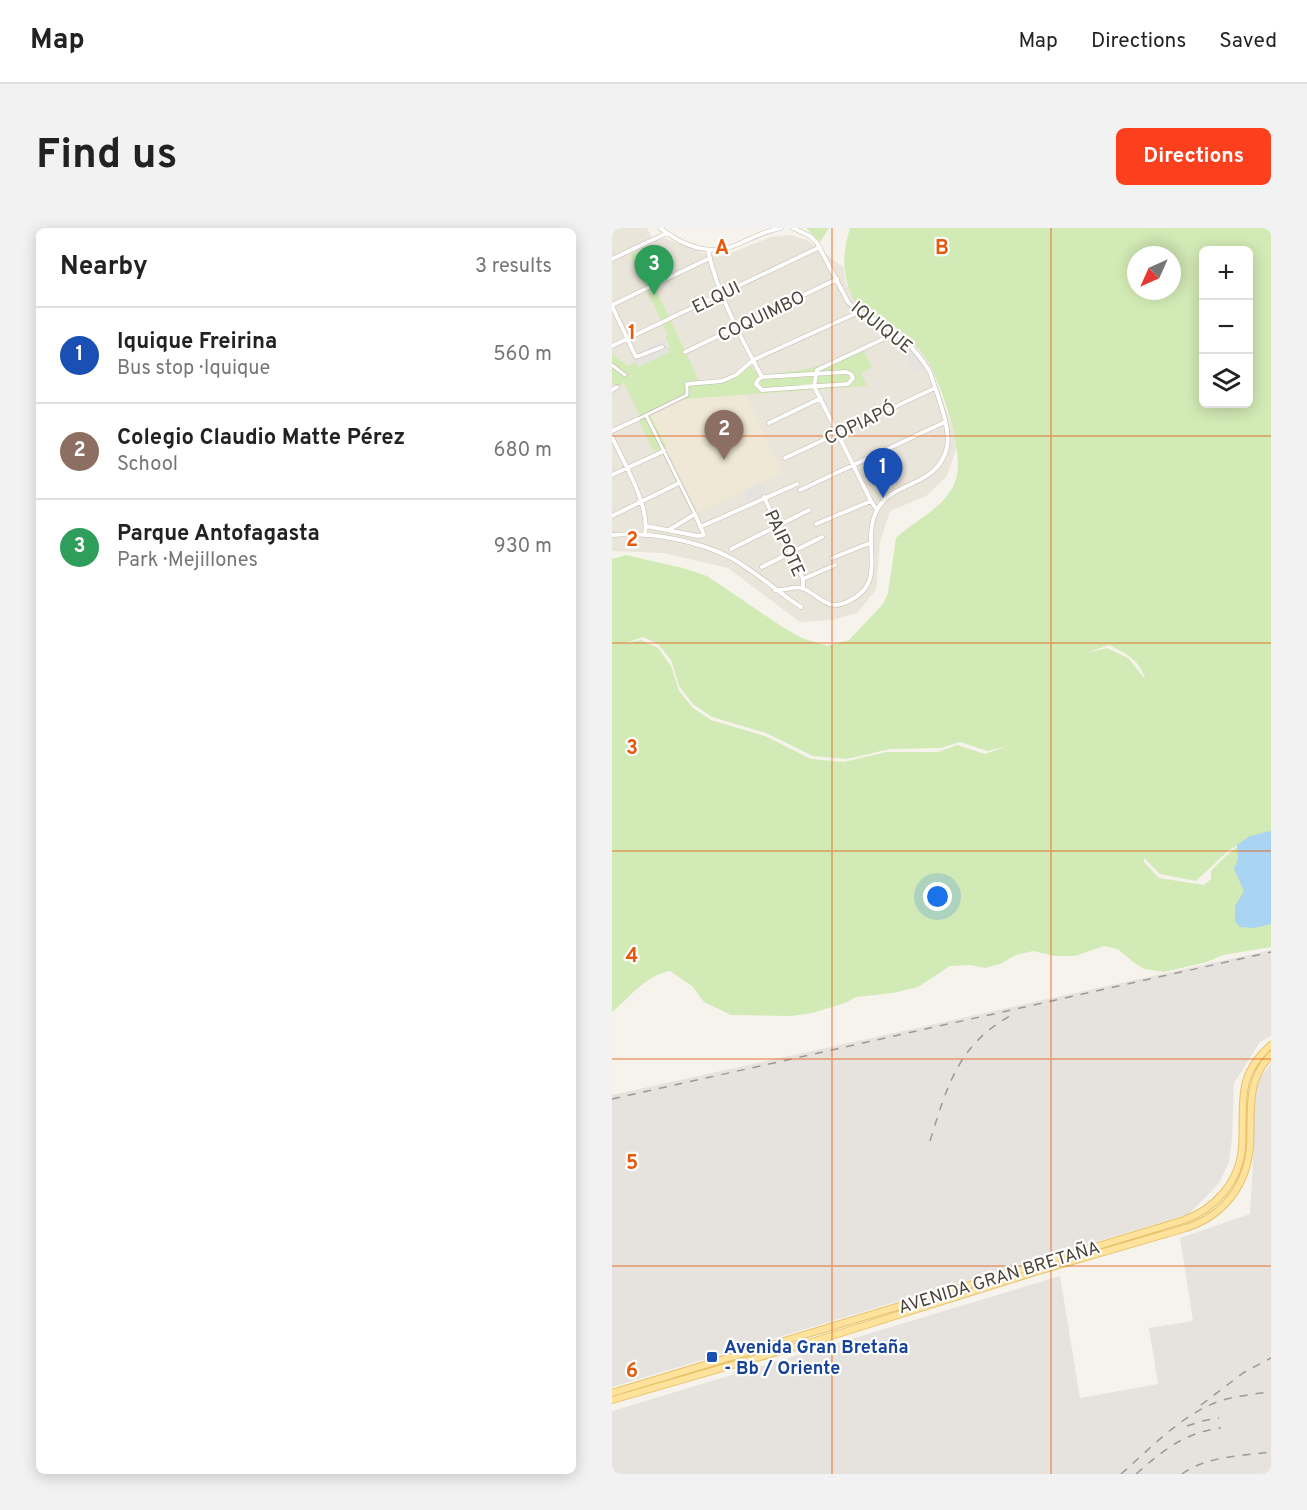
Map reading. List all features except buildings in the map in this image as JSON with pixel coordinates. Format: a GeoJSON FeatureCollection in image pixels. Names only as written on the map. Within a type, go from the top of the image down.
{"type":"FeatureCollection","features":[{"type":"Feature","properties":{"kind":"main road","name":"AVENIDA GRAN BRETAÑA"},"geometry":{"type":"LineString","coordinates":[[612,1393],[806,1336],[1184,1220],[1200,1213],[1223,1194],[1235,1175],[1242,1150],[1241,1110],[1244,1087],[1255,1063],[1271,1045]]}},
{"type":"Feature","properties":{"kind":"main road","name":"AVENIDA GRAN BRETAÑA"},"geometry":{"type":"LineString","coordinates":[[612,1400],[812,1342],[1204,1221],[1230,1199],[1244,1175],[1249,1154],[1252,1089],[1258,1071],[1271,1055]]}},
{"type":"Feature","properties":{"kind":"street"},"geometry":{"type":"LineString","coordinates":[[660,228],[690,246],[708,250],[734,246],[764,232],[781,228]]}},
{"type":"Feature","properties":{"kind":"street","name":"IQUIQUE"},"geometry":{"type":"LineString","coordinates":[[793,228],[810,236],[820,247],[848,302],[859,312],[896,333],[924,364],[930,372],[945,422],[947,446],[936,470],[893,494],[877,510]]}},
{"type":"Feature","properties":{"kind":"street"},"geometry":{"type":"LineString","coordinates":[[612,259],[667,233]]}},
{"type":"Feature","properties":{"kind":"street","name":"ELQUI"},"geometry":{"type":"LineString","coordinates":[[612,346],[820,247]]}},
{"type":"Feature","properties":{"kind":"street"},"geometry":{"type":"LineString","coordinates":[[708,250],[722,294],[762,377]]}},
{"type":"Feature","properties":{"kind":"street"},"geometry":{"type":"LineString","coordinates":[[662,347],[637,358],[612,306],[710,258]]}},
{"type":"Feature","properties":{"kind":"street","name":"COQUIMBO"},"geometry":{"type":"LineString","coordinates":[[685,352],[837,279]]}},
{"type":"Feature","properties":{"kind":"street"},"geometry":{"type":"LineString","coordinates":[[612,431],[687,395],[687,384],[722,381],[736,375],[753,360],[859,312]]}},
{"type":"Feature","properties":{"kind":"street"},"geometry":{"type":"LineString","coordinates":[[816,372],[896,333]]}},
{"type":"Feature","properties":{"kind":"street"},"geometry":{"type":"LineString","coordinates":[[612,365],[625,375]]}},
{"type":"Feature","properties":{"kind":"street"},"geometry":{"type":"LineString","coordinates":[[775,590],[783,591],[799,587],[819,600],[833,605],[845,603],[868,588],[872,573],[870,543],[872,523],[877,510],[870,501],[814,386],[816,372]]}},
{"type":"Feature","properties":{"kind":"street"},"geometry":{"type":"LineString","coordinates":[[816,372],[846,372],[853,378],[848,384],[762,390],[756,384],[762,377],[816,372]]}},
{"type":"Feature","properties":{"kind":"street"},"geometry":{"type":"LineString","coordinates":[[612,390],[617,387]]}},
{"type":"Feature","properties":{"kind":"street","name":"COPIAPÓ"},"geometry":{"type":"LineString","coordinates":[[785,458],[934,387]]}},
{"type":"Feature","properties":{"kind":"street"},"geometry":{"type":"LineString","coordinates":[[769,423],[821,398]]}},
{"type":"Feature","properties":{"kind":"street"},"geometry":{"type":"LineString","coordinates":[[646,415],[704,535],[646,526]]}},
{"type":"Feature","properties":{"kind":"street"},"geometry":{"type":"LineString","coordinates":[[800,490],[945,422]]}},
{"type":"Feature","properties":{"kind":"street"},"geometry":{"type":"LineString","coordinates":[[612,437],[641,502],[646,526],[645,534]]}},
{"type":"Feature","properties":{"kind":"street"},"geometry":{"type":"LineString","coordinates":[[612,475],[664,451]]}},
{"type":"Feature","properties":{"kind":"street"},"geometry":{"type":"LineString","coordinates":[[612,516],[680,483]]}},
{"type":"Feature","properties":{"kind":"street"},"geometry":{"type":"LineString","coordinates":[[700,527],[797,483]]}},
{"type":"Feature","properties":{"kind":"street","name":"PAIPOTE"},"geometry":{"type":"LineString","coordinates":[[764,497],[803,579],[803,589]]}},
{"type":"Feature","properties":{"kind":"street"},"geometry":{"type":"LineString","coordinates":[[816,524],[870,501]]}},
{"type":"Feature","properties":{"kind":"street"},"geometry":{"type":"LineString","coordinates":[[731,549],[809,510]]}},
{"type":"Feature","properties":{"kind":"street"},"geometry":{"type":"LineString","coordinates":[[669,530],[695,514]]}},
{"type":"Feature","properties":{"kind":"street"},"geometry":{"type":"LineString","coordinates":[[612,535],[645,534],[679,540],[717,552],[740,564],[801,607]]}},
{"type":"Feature","properties":{"kind":"street"},"geometry":{"type":"LineString","coordinates":[[762,567],[822,537]]}},
{"type":"Feature","properties":{"kind":"street"},"geometry":{"type":"LineString","coordinates":[[832,558],[870,543]]}},
{"type":"Feature","properties":{"kind":"street"},"geometry":{"type":"LineString","coordinates":[[803,579],[835,565]]}},
{"type":"Feature","properties":{"kind":"shaded area"},"geometry":{"type":"Polygon","coordinates":[[[612,228],[647,228],[654,241],[664,238],[703,253],[723,256],[771,237],[790,235],[807,240],[843,267],[846,284],[904,334],[930,365],[957,446],[947,476],[926,496],[890,511],[880,542],[876,590],[857,613],[832,620],[800,622],[728,568],[663,553],[612,551],[612,228]]]}},
{"type":"Feature","properties":{"kind":"shaded area"},"geometry":{"type":"Polygon","coordinates":[[[664,340],[670,352],[638,367],[632,355],[664,340]]]}},
{"type":"Feature","properties":{"kind":"shaded area"},"geometry":{"type":"Polygon","coordinates":[[[910,346],[927,367],[914,373],[905,355],[910,346]]]}},
{"type":"Feature","properties":{"kind":"shaded area"},"geometry":{"type":"Polygon","coordinates":[[[745,394],[782,473],[698,513],[650,415],[684,399],[745,394]]]}},
{"type":"Feature","properties":{"kind":"shaded area"},"geometry":{"type":"Polygon","coordinates":[[[761,483],[767,496],[749,504],[743,491],[761,483]]]}},
{"type":"Feature","properties":{"kind":"shaded area"},"geometry":{"type":"Polygon","coordinates":[[[1271,950],[1271,1036],[1260,1042],[1234,1083],[1229,1162],[1219,1183],[1189,1214],[612,1387],[612,1095],[1271,950]]]}},
{"type":"Feature","properties":{"kind":"shaded area"},"geometry":{"type":"Polygon","coordinates":[[[1271,1064],[1271,1474],[612,1474],[612,1411],[1060,1276],[1080,1398],[1158,1384],[1149,1328],[1193,1321],[1180,1238],[1250,1214],[1254,1095],[1261,1076],[1271,1064]]]}},
{"type":"Feature","properties":{"kind":"green space"},"geometry":{"type":"Polygon","coordinates":[[[806,228],[829,228],[820,242],[806,228]]]}},
{"type":"Feature","properties":{"kind":"green space"},"geometry":{"type":"Polygon","coordinates":[[[850,228],[1271,228],[1271,839],[1248,840],[1229,850],[1196,881],[1160,874],[1144,858],[1144,862],[1159,878],[1204,885],[1211,879],[1211,871],[1237,847],[1251,842],[1271,840],[1271,947],[1223,955],[1207,962],[1164,972],[1144,969],[1118,949],[1104,946],[1075,956],[1054,956],[1033,951],[1016,955],[1000,964],[985,968],[970,965],[950,966],[918,987],[893,993],[856,997],[845,1003],[812,1013],[791,1016],[731,1015],[704,1002],[692,986],[670,971],[653,977],[612,1012],[612,559],[626,555],[707,576],[784,628],[802,638],[827,646],[849,640],[883,604],[888,593],[896,538],[937,506],[955,482],[958,456],[952,424],[931,367],[905,335],[859,307],[848,286],[845,253],[850,228]],[[643,637],[623,644],[641,640],[658,648],[671,666],[679,691],[693,708],[711,720],[765,736],[811,759],[844,762],[886,752],[938,752],[957,745],[985,754],[1008,746],[988,751],[960,742],[941,748],[890,749],[847,759],[813,756],[766,733],[712,717],[693,704],[679,686],[671,660],[658,644],[643,637]],[[1109,645],[1086,653],[1107,648],[1128,658],[1145,679],[1136,663],[1126,654],[1109,645]]]}},
{"type":"Feature","properties":{"kind":"green space"},"geometry":{"type":"Polygon","coordinates":[[[638,251],[700,383],[722,381],[751,366],[758,376],[806,369],[829,363],[862,347],[872,367],[861,373],[867,386],[684,399],[641,418],[624,383],[618,387],[612,382],[612,354],[628,366],[670,347],[665,337],[668,335],[630,255],[638,251]]]}},
{"type":"Feature","properties":{"kind":"green space"},"geometry":{"type":"Polygon","coordinates":[[[650,415],[666,446],[654,452],[639,421],[650,415]]]}},
{"type":"Feature","properties":{"kind":"water"},"geometry":{"type":"Polygon","coordinates":[[[1271,831],[1271,924],[1254,928],[1240,927],[1235,921],[1235,906],[1244,891],[1234,869],[1238,860],[1237,845],[1250,836],[1271,831]]]}},
{"type":"Feature","properties":{"kind":"railway"},"geometry":{"type":"LineString","coordinates":[[612,1099],[1271,952]]}},
{"type":"Feature","properties":{"kind":"railway"},"geometry":{"type":"LineString","coordinates":[[930,1141],[958,1067],[980,1038],[995,1025],[1014,1014]]}},
{"type":"Feature","properties":{"kind":"railway"},"geometry":{"type":"LineString","coordinates":[[1201,1405],[1243,1373],[1271,1358]]}},
{"type":"Feature","properties":{"kind":"railway"},"geometry":{"type":"LineString","coordinates":[[1121,1474],[1178,1424],[1203,1408],[1230,1398],[1271,1392]]}},
{"type":"Feature","properties":{"kind":"railway"},"geometry":{"type":"LineString","coordinates":[[1187,1426],[1219,1418]]}},
{"type":"Feature","properties":{"kind":"railway"},"geometry":{"type":"LineString","coordinates":[[1136,1474],[1165,1450],[1185,1438],[1221,1428]]}},
{"type":"Feature","properties":{"kind":"railway"},"geometry":{"type":"LineString","coordinates":[[1182,1474],[1213,1460],[1271,1452]]}},
{"type":"Feature","properties":{"kind":"place","name":"Parque Antofagasta"},"geometry":{"type":"Point","coordinates":[654,295]}},
{"type":"Feature","properties":{"kind":"place","name":"Colegio Claudio Matte Pérez"},"geometry":{"type":"Point","coordinates":[724,460]}},
{"type":"Feature","properties":{"kind":"place","name":"Iquique Freirina"},"geometry":{"type":"Point","coordinates":[883,498]}},
{"type":"Feature","properties":{"kind":"place","name":"Avenida Gran Bretaña - Bb / Oriente"},"geometry":{"type":"Point","coordinates":[712,1357]}}]}
